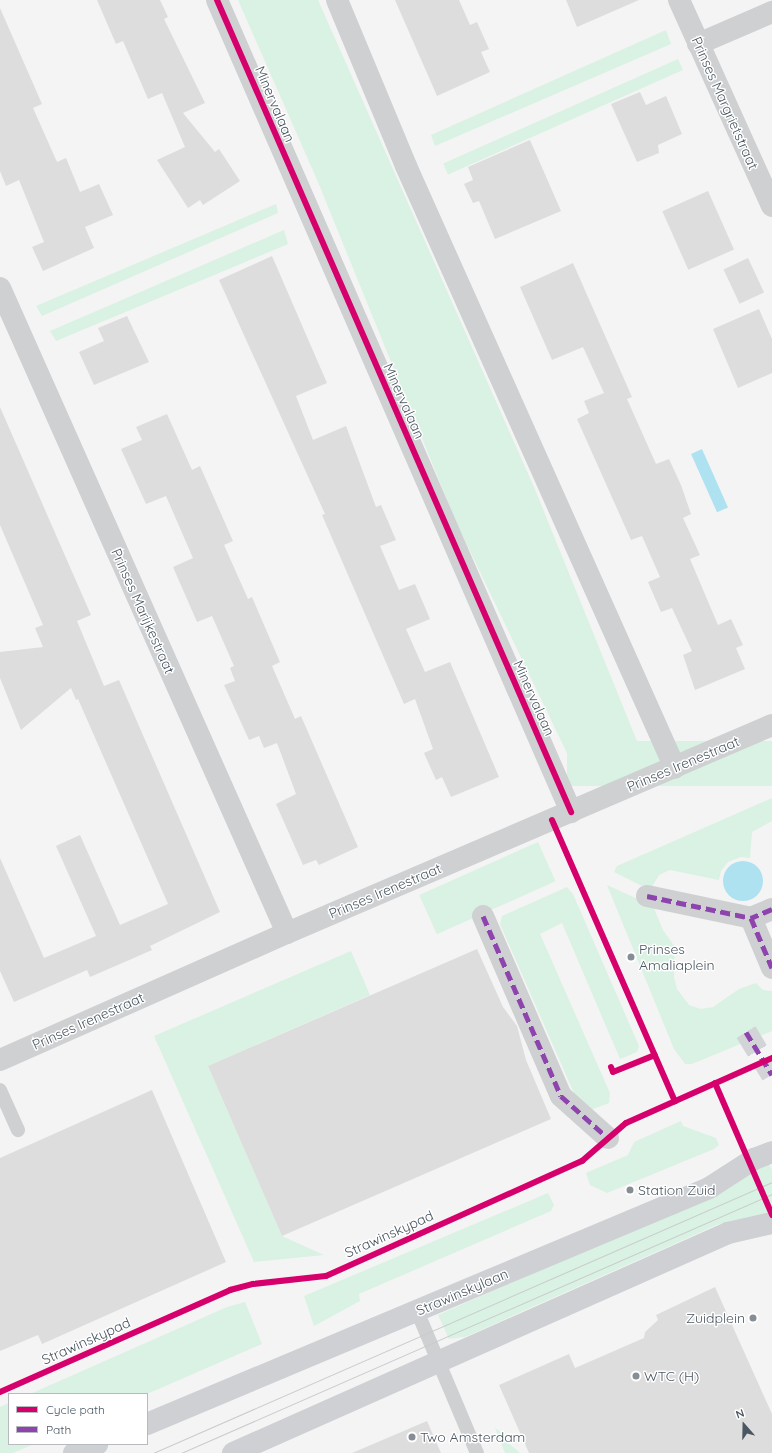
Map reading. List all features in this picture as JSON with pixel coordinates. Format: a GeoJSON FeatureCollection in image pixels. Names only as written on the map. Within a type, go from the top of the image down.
{"type":"FeatureCollection","features":[{"type":"Feature","properties":{"kind":"street","name":"Minervalaan"},"geometry":{"type":"LineString","coordinates":[[217,0],[571,812]]}},
{"type":"Feature","properties":{"kind":"street"},"geometry":{"type":"LineString","coordinates":[[337,0],[406,166],[675,768]]}},
{"type":"Feature","properties":{"kind":"street","name":"Prinses Margrietstraat"},"geometry":{"type":"LineString","coordinates":[[679,0],[772,206]]}},
{"type":"Feature","properties":{"kind":"street"},"geometry":{"type":"LineString","coordinates":[[698,44],[772,12]]}},
{"type":"Feature","properties":{"kind":"street","name":"Prinses Marijkestraat"},"geometry":{"type":"LineString","coordinates":[[0,288],[7,322],[151,628],[287,933]]}},
{"type":"Feature","properties":{"kind":"street","name":"Prinses Irenestraat"},"geometry":{"type":"LineString","coordinates":[[0,1060],[287,933],[675,768],[772,725]]}},
{"type":"Feature","properties":{"kind":"street"},"geometry":{"type":"LineString","coordinates":[[647,896],[751,918],[772,909]]}},
{"type":"Feature","properties":{"kind":"street"},"geometry":{"type":"LineString","coordinates":[[483,916],[561,1096],[608,1138]]}},
{"type":"Feature","properties":{"kind":"street"},"geometry":{"type":"LineString","coordinates":[[751,918],[772,968]]}},
{"type":"Feature","properties":{"kind":"street","name":"Strawinskylaan"},"geometry":{"type":"LineString","coordinates":[[148,1424],[709,1188],[734,1171],[772,1152]]}},
{"type":"Feature","properties":{"kind":"street"},"geometry":{"type":"LineString","coordinates":[[233,1453],[728,1233],[765,1225]]}},
{"type":"Feature","properties":{"kind":"lane"},"geometry":{"type":"LineString","coordinates":[[0,1090],[18,1130]]}},
{"type":"Feature","properties":{"kind":"lane"},"geometry":{"type":"LineString","coordinates":[[417,1311],[477,1453]]}},
{"type":"Feature","properties":{"kind":"green space"},"geometry":{"type":"Polygon","coordinates":[[[238,0],[318,0],[534,487],[639,746],[577,774],[456,522],[318,182],[238,0]]]}},
{"type":"Feature","properties":{"kind":"green space"},"geometry":{"type":"Polygon","coordinates":[[[666,30],[671,44],[435,146],[431,135],[666,30]]]}},
{"type":"Feature","properties":{"kind":"green space"},"geometry":{"type":"Polygon","coordinates":[[[678,59],[683,70],[448,174],[443,164],[678,59]]]}},
{"type":"Feature","properties":{"kind":"green space"},"geometry":{"type":"Polygon","coordinates":[[[276,204],[278,213],[42,316],[36,306],[276,204]]]}},
{"type":"Feature","properties":{"kind":"green space"},"geometry":{"type":"Polygon","coordinates":[[[284,230],[288,244],[56,341],[50,331],[284,230]]]}},
{"type":"Feature","properties":{"kind":"green space"},"geometry":{"type":"Polygon","coordinates":[[[567,741],[772,741],[772,786],[567,786],[567,741]]]}},
{"type":"Feature","properties":{"kind":"green space"},"geometry":{"type":"Polygon","coordinates":[[[772,798],[772,821],[752,832],[750,858],[741,857],[728,862],[721,871],[719,880],[670,870],[659,875],[650,890],[614,872],[617,866],[772,798]]]}},
{"type":"Feature","properties":{"kind":"green space"},"geometry":{"type":"Polygon","coordinates":[[[538,842],[555,881],[437,934],[419,895],[538,842]]]}},
{"type":"Feature","properties":{"kind":"green space"},"geometry":{"type":"Polygon","coordinates":[[[607,885],[653,906],[663,930],[675,947],[674,977],[677,989],[689,1005],[701,1009],[713,1007],[739,989],[756,983],[763,990],[772,991],[772,1031],[692,1064],[685,1064],[674,1049],[607,885]]]}},
{"type":"Feature","properties":{"kind":"green space"},"geometry":{"type":"Polygon","coordinates":[[[567,887],[573,894],[639,1046],[637,1052],[620,1059],[562,923],[540,934],[610,1093],[609,1103],[588,1111],[580,1107],[500,924],[502,916],[567,887]]]}},
{"type":"Feature","properties":{"kind":"green space"},"geometry":{"type":"Polygon","coordinates":[[[351,951],[370,995],[208,1066],[282,1236],[324,1255],[254,1262],[154,1036],[351,951]]]}},
{"type":"Feature","properties":{"kind":"green space"},"geometry":{"type":"Polygon","coordinates":[[[681,1121],[683,1126],[716,1138],[719,1145],[714,1149],[607,1193],[590,1185],[586,1173],[628,1155],[634,1142],[681,1121]]]}},
{"type":"Feature","properties":{"kind":"green space"},"geometry":{"type":"Polygon","coordinates":[[[768,1161],[772,1170],[772,1215],[719,1224],[465,1337],[449,1339],[438,1315],[718,1192],[768,1161]]]}},
{"type":"Feature","properties":{"kind":"green space"},"geometry":{"type":"Polygon","coordinates":[[[548,1193],[554,1205],[551,1211],[359,1294],[360,1301],[314,1326],[304,1296],[548,1193]]]}},
{"type":"Feature","properties":{"kind":"green space"},"geometry":{"type":"Polygon","coordinates":[[[245,1302],[262,1344],[148,1394],[32,1393],[227,1307],[245,1302]]]}},
{"type":"Feature","properties":{"kind":"green space"},"geometry":{"type":"Polygon","coordinates":[[[8,1403],[8,1445],[32,1445],[13,1453],[0,1453],[0,1407],[8,1403]]]}},
{"type":"Feature","properties":{"kind":"green space"},"geometry":{"type":"Polygon","coordinates":[[[495,1428],[502,1433],[507,1442],[520,1453],[505,1453],[495,1428]]]}},
{"type":"Feature","properties":{"kind":"water"},"geometry":{"type":"Polygon","coordinates":[[[702,449],[728,507],[717,512],[691,454],[702,449]]]}},
{"type":"Feature","properties":{"kind":"water"},"geometry":{"type":"Polygon","coordinates":[[[747,861],[754,864],[760,870],[763,881],[762,889],[754,898],[747,901],[739,901],[732,898],[724,889],[723,877],[726,870],[735,862],[747,861]]]}},
{"type":"Feature","properties":{"kind":"building"},"geometry":{"type":"Polygon","coordinates":[[[97,0],[160,0],[168,17],[164,19],[205,103],[183,113],[215,152],[219,149],[240,181],[203,205],[200,200],[188,208],[157,160],[185,147],[162,93],[148,99],[123,41],[116,44],[97,0]]]}},
{"type":"Feature","properties":{"kind":"building"},"geometry":{"type":"Polygon","coordinates":[[[395,0],[459,0],[470,25],[477,22],[489,49],[481,52],[490,72],[437,96],[395,0]]]}},
{"type":"Feature","properties":{"kind":"building"},"geometry":{"type":"Polygon","coordinates":[[[566,0],[639,0],[577,27],[566,0]]]}},
{"type":"Feature","properties":{"kind":"building"},"geometry":{"type":"Polygon","coordinates":[[[0,8],[42,104],[33,108],[57,162],[66,158],[80,192],[99,184],[113,215],[85,227],[94,248],[43,271],[32,247],[44,242],[19,180],[6,186],[0,171],[0,8]]]}},
{"type":"Feature","properties":{"kind":"building"},"geometry":{"type":"Polygon","coordinates":[[[640,92],[646,105],[666,96],[682,134],[658,145],[659,153],[637,162],[611,104],[640,92]]]}},
{"type":"Feature","properties":{"kind":"building"},"geometry":{"type":"Polygon","coordinates":[[[530,140],[561,211],[495,239],[479,201],[473,203],[464,184],[473,180],[468,167],[530,140]]]}},
{"type":"Feature","properties":{"kind":"building"},"geometry":{"type":"Polygon","coordinates":[[[708,191],[734,249],[688,270],[662,211],[708,191]]]}},
{"type":"Feature","properties":{"kind":"building"},"geometry":{"type":"Polygon","coordinates":[[[272,256],[327,383],[296,396],[313,440],[346,426],[376,507],[381,505],[396,540],[380,546],[399,590],[415,584],[430,619],[406,629],[425,672],[450,662],[499,777],[451,797],[442,777],[436,780],[424,753],[433,749],[415,699],[404,704],[322,515],[325,514],[219,280],[272,256]]]}},
{"type":"Feature","properties":{"kind":"building"},"geometry":{"type":"Polygon","coordinates":[[[748,258],[764,292],[740,304],[724,269],[748,258]]]}},
{"type":"Feature","properties":{"kind":"building"},"geometry":{"type":"Polygon","coordinates":[[[573,263],[632,397],[627,399],[656,464],[669,459],[681,485],[691,514],[683,518],[700,555],[690,559],[718,625],[731,619],[743,645],[736,648],[745,669],[695,690],[683,655],[692,651],[672,608],[661,612],[648,582],[660,577],[642,536],[631,540],[577,419],[589,413],[584,401],[604,393],[583,347],[552,360],[520,287],[573,263]]]}},
{"type":"Feature","properties":{"kind":"building"},"geometry":{"type":"Polygon","coordinates":[[[759,309],[772,339],[772,373],[738,388],[713,329],[759,309]]]}},
{"type":"Feature","properties":{"kind":"building"},"geometry":{"type":"Polygon","coordinates":[[[127,316],[149,362],[94,385],[79,352],[104,341],[98,328],[127,316]]]}},
{"type":"Feature","properties":{"kind":"building"},"geometry":{"type":"Polygon","coordinates":[[[0,407],[91,615],[77,621],[104,686],[119,680],[220,912],[150,946],[152,950],[127,961],[90,977],[87,970],[14,1002],[0,971],[0,858],[44,958],[96,936],[56,846],[80,835],[120,925],[168,904],[78,699],[76,700],[71,688],[21,730],[0,678],[0,652],[43,647],[35,628],[43,625],[0,525],[0,407]]]}},
{"type":"Feature","properties":{"kind":"building"},"geometry":{"type":"Polygon","coordinates":[[[167,414],[192,470],[200,466],[233,541],[224,545],[248,599],[252,597],[280,662],[272,666],[295,719],[301,716],[358,847],[319,865],[316,860],[303,865],[276,804],[296,794],[277,743],[264,748],[259,736],[249,740],[224,685],[235,681],[230,668],[234,666],[212,616],[197,622],[173,567],[193,558],[166,496],[146,504],[121,449],[142,440],[136,427],[167,414]]]}},
{"type":"Feature","properties":{"kind":"building"},"geometry":{"type":"Polygon","coordinates":[[[477,949],[503,1007],[517,1026],[526,1060],[551,1119],[282,1236],[208,1066],[477,949]]]}},
{"type":"Feature","properties":{"kind":"building"},"geometry":{"type":"Polygon","coordinates":[[[152,1090],[226,1262],[42,1344],[38,1335],[0,1351],[0,1158],[152,1090]]]}},
{"type":"Feature","properties":{"kind":"building","name":"WTC (H)"},"geometry":{"type":"Polygon","coordinates":[[[715,1287],[772,1414],[772,1453],[529,1453],[499,1385],[569,1354],[575,1368],[644,1338],[645,1332],[658,1320],[656,1315],[715,1287]]]}},
{"type":"Feature","properties":{"kind":"building","name":"Two Amsterdam"},"geometry":{"type":"Polygon","coordinates":[[[427,1421],[441,1453],[352,1453],[427,1421]]]}},
{"type":"Feature","properties":{"kind":"tunnel"},"geometry":{"type":"LineString","coordinates":[[746,1032],[772,1075]]}},
{"type":"Feature","properties":{"kind":"tram line"},"geometry":{"type":"LineString","coordinates":[[153,1453],[772,1182]]}},
{"type":"Feature","properties":{"kind":"tram line"},"geometry":{"type":"LineString","coordinates":[[181,1453],[772,1194]]}},
{"type":"Feature","properties":{"kind":"marked path"},"geometry":{"type":"LineString","coordinates":[[647,896],[751,918]]}},
{"type":"Feature","properties":{"kind":"marked path"},"geometry":{"type":"LineString","coordinates":[[772,909],[751,918],[772,968]]}},
{"type":"Feature","properties":{"kind":"marked path"},"geometry":{"type":"LineString","coordinates":[[483,916],[561,1096],[608,1138]]}},
{"type":"Feature","properties":{"kind":"marked path"},"geometry":{"type":"LineString","coordinates":[[746,1032],[772,1075]]}},
{"type":"Feature","properties":{"kind":"cycle path"},"geometry":{"type":"LineString","coordinates":[[217,0],[571,812]]}},
{"type":"Feature","properties":{"kind":"cycle path"},"geometry":{"type":"LineString","coordinates":[[552,820],[675,1101]]}},
{"type":"Feature","properties":{"kind":"cycle path"},"geometry":{"type":"LineString","coordinates":[[611,1067],[613,1072],[655,1055]]}},
{"type":"Feature","properties":{"kind":"cycle path","name":"Strawinskypad"},"geometry":{"type":"LineString","coordinates":[[0,1392],[230,1290],[253,1284],[326,1276],[582,1161],[626,1123],[772,1058]]}},
{"type":"Feature","properties":{"kind":"cycle path"},"geometry":{"type":"LineString","coordinates":[[715,1083],[772,1215]]}},
{"type":"Feature","properties":{"kind":"place","name":"Prinses Amaliaplein"},"geometry":{"type":"Point","coordinates":[631,957]}},
{"type":"Feature","properties":{"kind":"place","name":"Station Zuid"},"geometry":{"type":"Point","coordinates":[630,1190]}},
{"type":"Feature","properties":{"kind":"place","name":"Zuidplein"},"geometry":{"type":"Point","coordinates":[753,1318]}},
{"type":"Feature","properties":{"kind":"place","name":"WTC (H)"},"geometry":{"type":"Point","coordinates":[636,1376]}},
{"type":"Feature","properties":{"kind":"place","name":"Two Amsterdam"},"geometry":{"type":"Point","coordinates":[412,1437]}}]}
